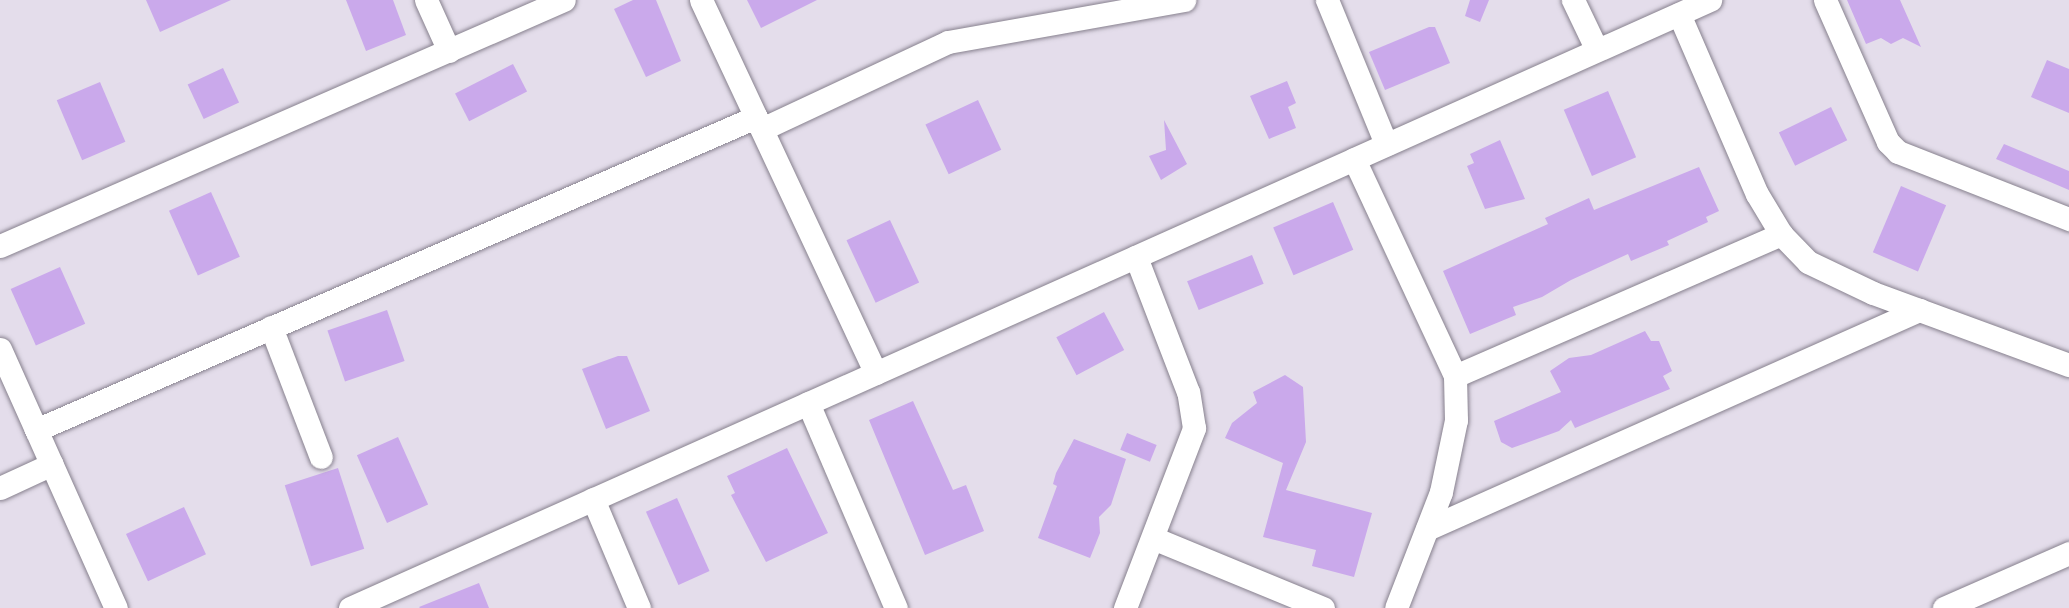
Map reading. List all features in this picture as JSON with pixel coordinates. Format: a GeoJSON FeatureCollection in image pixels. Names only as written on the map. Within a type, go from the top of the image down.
{"type":"FeatureCollection","features":[{"type":"Feature","properties":{"kind":"street"},"geometry":{"type":"LineString","coordinates":[[426,0],[449,51]]}},
{"type":"Feature","properties":{"kind":"street"},"geometry":{"type":"LineString","coordinates":[[0,246],[564,0]]}},
{"type":"Feature","properties":{"kind":"street"},"geometry":{"type":"LineString","coordinates":[[701,0],[876,373]]}},
{"type":"Feature","properties":{"kind":"street"},"geometry":{"type":"LineString","coordinates":[[36,430],[271,327],[948,42],[1184,0]]}},
{"type":"Feature","properties":{"kind":"street"},"geometry":{"type":"LineString","coordinates":[[1327,0],[1387,145]]}},
{"type":"Feature","properties":{"kind":"street"},"geometry":{"type":"LineString","coordinates":[[1573,0],[1596,48]]}},
{"type":"Feature","properties":{"kind":"street"},"geometry":{"type":"LineString","coordinates":[[356,607],[1387,145],[1596,48],[1710,0]]}},
{"type":"Feature","properties":{"kind":"street"},"geometry":{"type":"LineString","coordinates":[[1825,0],[1888,142],[1898,152],[2069,219]]}},
{"type":"Feature","properties":{"kind":"street"},"geometry":{"type":"LineString","coordinates":[[1679,14],[1757,194],[1781,234],[1808,262],[1919,310],[2069,365]]}},
{"type":"Feature","properties":{"kind":"street"},"geometry":{"type":"LineString","coordinates":[[1354,159],[1455,376],[1456,420],[1441,492],[1395,608]]}},
{"type":"Feature","properties":{"kind":"street"},"geometry":{"type":"LineString","coordinates":[[1455,376],[1781,234]]}},
{"type":"Feature","properties":{"kind":"street"},"geometry":{"type":"LineString","coordinates":[[1125,608],[1194,428],[1188,392],[1136,257]]}},
{"type":"Feature","properties":{"kind":"street"},"geometry":{"type":"LineString","coordinates":[[1427,528],[1919,310]]}},
{"type":"Feature","properties":{"kind":"street"},"geometry":{"type":"LineString","coordinates":[[271,327],[321,457]]}},
{"type":"Feature","properties":{"kind":"street"},"geometry":{"type":"LineString","coordinates":[[0,349],[117,608]]}},
{"type":"Feature","properties":{"kind":"street"},"geometry":{"type":"LineString","coordinates":[[808,403],[896,608]]}},
{"type":"Feature","properties":{"kind":"street"},"geometry":{"type":"LineString","coordinates":[[0,488],[52,464]]}},
{"type":"Feature","properties":{"kind":"street"},"geometry":{"type":"LineString","coordinates":[[593,499],[639,608]]}},
{"type":"Feature","properties":{"kind":"street"},"geometry":{"type":"LineString","coordinates":[[1153,538],[1323,608]]}},
{"type":"Feature","properties":{"kind":"street"},"geometry":{"type":"LineString","coordinates":[[1944,608],[2069,553]]}},
{"type":"Feature","properties":{"kind":"building"},"geometry":{"type":"Polygon","coordinates":[[[146,0],[231,0],[160,32],[146,0]]]}},
{"type":"Feature","properties":{"kind":"building"},"geometry":{"type":"Polygon","coordinates":[[[346,0],[393,0],[406,35],[366,51],[346,0]]]}},
{"type":"Feature","properties":{"kind":"building"},"geometry":{"type":"Polygon","coordinates":[[[633,0],[656,0],[681,61],[646,77],[614,9],[633,0]]]}},
{"type":"Feature","properties":{"kind":"building"},"geometry":{"type":"Polygon","coordinates":[[[747,0],[817,0],[761,28],[747,0]]]}},
{"type":"Feature","properties":{"kind":"building"},"geometry":{"type":"Polygon","coordinates":[[[1470,0],[1489,0],[1480,22],[1465,16],[1470,0]]]}},
{"type":"Feature","properties":{"kind":"building"},"geometry":{"type":"Polygon","coordinates":[[[1847,0],[1900,0],[1921,47],[1903,38],[1891,44],[1881,38],[1866,44],[1847,0]]]}},
{"type":"Feature","properties":{"kind":"building"},"geometry":{"type":"Polygon","coordinates":[[[1429,27],[1435,27],[1450,63],[1385,90],[1369,52],[1429,27]]]}},
{"type":"Feature","properties":{"kind":"building"},"geometry":{"type":"Polygon","coordinates":[[[2047,60],[2069,69],[2069,113],[2031,97],[2047,60]]]}},
{"type":"Feature","properties":{"kind":"building"},"geometry":{"type":"Polygon","coordinates":[[[513,64],[527,92],[469,121],[455,94],[513,64]]]}},
{"type":"Feature","properties":{"kind":"building"},"geometry":{"type":"Polygon","coordinates":[[[223,68],[239,102],[204,119],[188,84],[223,68]]]}},
{"type":"Feature","properties":{"kind":"building"},"geometry":{"type":"Polygon","coordinates":[[[1287,81],[1296,103],[1288,107],[1296,128],[1269,139],[1250,96],[1287,81]]]}},
{"type":"Feature","properties":{"kind":"building"},"geometry":{"type":"Polygon","coordinates":[[[100,82],[125,142],[82,160],[57,100],[100,82]]]}},
{"type":"Feature","properties":{"kind":"building"},"geometry":{"type":"Polygon","coordinates":[[[1608,91],[1636,157],[1592,176],[1564,110],[1608,91]]]}},
{"type":"Feature","properties":{"kind":"building"},"geometry":{"type":"Polygon","coordinates":[[[978,100],[1001,150],[949,174],[925,125],[978,100]]]}},
{"type":"Feature","properties":{"kind":"building"},"geometry":{"type":"Polygon","coordinates":[[[1831,107],[1847,140],[1795,166],[1779,132],[1831,107]]]}},
{"type":"Feature","properties":{"kind":"building"},"geometry":{"type":"Polygon","coordinates":[[[1164,120],[1187,164],[1161,180],[1149,156],[1166,150],[1164,120]]]}},
{"type":"Feature","properties":{"kind":"building"},"geometry":{"type":"Polygon","coordinates":[[[1500,140],[1525,199],[1485,209],[1467,166],[1474,163],[1470,154],[1500,140]]]}},
{"type":"Feature","properties":{"kind":"building"},"geometry":{"type":"Polygon","coordinates":[[[2004,144],[2069,171],[2069,190],[1996,159],[2004,144]]]}},
{"type":"Feature","properties":{"kind":"building"},"geometry":{"type":"Polygon","coordinates":[[[1699,167],[1719,211],[1706,217],[1708,222],[1667,241],[1669,245],[1631,261],[1628,254],[1571,280],[1542,297],[1513,307],[1516,315],[1470,334],[1443,271],[1548,224],[1545,218],[1589,198],[1594,210],[1699,167]]]}},
{"type":"Feature","properties":{"kind":"building"},"geometry":{"type":"Polygon","coordinates":[[[1901,186],[1946,205],[1918,271],[1873,252],[1901,186]]]}},
{"type":"Feature","properties":{"kind":"building"},"geometry":{"type":"Polygon","coordinates":[[[211,192],[240,257],[198,276],[169,211],[211,192]]]}},
{"type":"Feature","properties":{"kind":"building"},"geometry":{"type":"Polygon","coordinates":[[[1333,202],[1353,250],[1293,275],[1273,227],[1333,202]]]}},
{"type":"Feature","properties":{"kind":"building"},"geometry":{"type":"Polygon","coordinates":[[[890,220],[919,283],[876,303],[846,240],[890,220]]]}},
{"type":"Feature","properties":{"kind":"building"},"geometry":{"type":"Polygon","coordinates":[[[1252,255],[1264,284],[1199,310],[1187,281],[1252,255]]]}},
{"type":"Feature","properties":{"kind":"building"},"geometry":{"type":"Polygon","coordinates":[[[60,267],[85,324],[36,346],[11,289],[60,267]]]}},
{"type":"Feature","properties":{"kind":"building"},"geometry":{"type":"Polygon","coordinates":[[[387,310],[405,361],[345,382],[327,331],[387,310]]]}},
{"type":"Feature","properties":{"kind":"building"},"geometry":{"type":"Polygon","coordinates":[[[1104,312],[1124,350],[1077,375],[1056,337],[1104,312]]]}},
{"type":"Feature","properties":{"kind":"building"},"geometry":{"type":"Polygon","coordinates":[[[1645,331],[1651,341],[1659,341],[1672,371],[1663,376],[1670,389],[1575,428],[1571,420],[1559,431],[1512,448],[1501,442],[1494,421],[1561,392],[1550,371],[1569,358],[1591,355],[1645,331]]]}},
{"type":"Feature","properties":{"kind":"building"},"geometry":{"type":"Polygon","coordinates":[[[618,356],[627,356],[650,411],[606,429],[582,369],[618,356]]]}},
{"type":"Feature","properties":{"kind":"building"},"geometry":{"type":"Polygon","coordinates":[[[1285,375],[1303,387],[1306,442],[1286,490],[1372,513],[1354,577],[1312,566],[1316,550],[1263,537],[1283,463],[1225,438],[1232,423],[1257,403],[1253,392],[1285,375]]]}},
{"type":"Feature","properties":{"kind":"building"},"geometry":{"type":"Polygon","coordinates":[[[913,401],[953,490],[966,485],[984,531],[925,555],[869,420],[913,401]]]}},
{"type":"Feature","properties":{"kind":"building"},"geometry":{"type":"Polygon","coordinates":[[[1127,433],[1157,445],[1150,462],[1120,450],[1127,433]]]}},
{"type":"Feature","properties":{"kind":"building"},"geometry":{"type":"Polygon","coordinates":[[[398,437],[428,505],[387,523],[357,455],[398,437]]]}},
{"type":"Feature","properties":{"kind":"building"},"geometry":{"type":"Polygon","coordinates":[[[1074,439],[1126,459],[1111,505],[1099,517],[1100,533],[1090,558],[1038,538],[1057,486],[1053,484],[1056,473],[1074,439]]]}},
{"type":"Feature","properties":{"kind":"building"},"geometry":{"type":"Polygon","coordinates":[[[787,448],[828,533],[766,562],[731,495],[735,493],[727,476],[787,448]]]}},
{"type":"Feature","properties":{"kind":"building"},"geometry":{"type":"Polygon","coordinates":[[[338,468],[364,549],[311,566],[285,485],[338,468]]]}},
{"type":"Feature","properties":{"kind":"building"},"geometry":{"type":"Polygon","coordinates":[[[677,498],[710,571],[678,585],[646,512],[677,498]]]}},
{"type":"Feature","properties":{"kind":"building"},"geometry":{"type":"Polygon","coordinates":[[[184,507],[206,554],[148,581],[126,534],[184,507]]]}},
{"type":"Feature","properties":{"kind":"building"},"geometry":{"type":"Polygon","coordinates":[[[479,583],[489,608],[419,607],[479,583]]]}}]}
